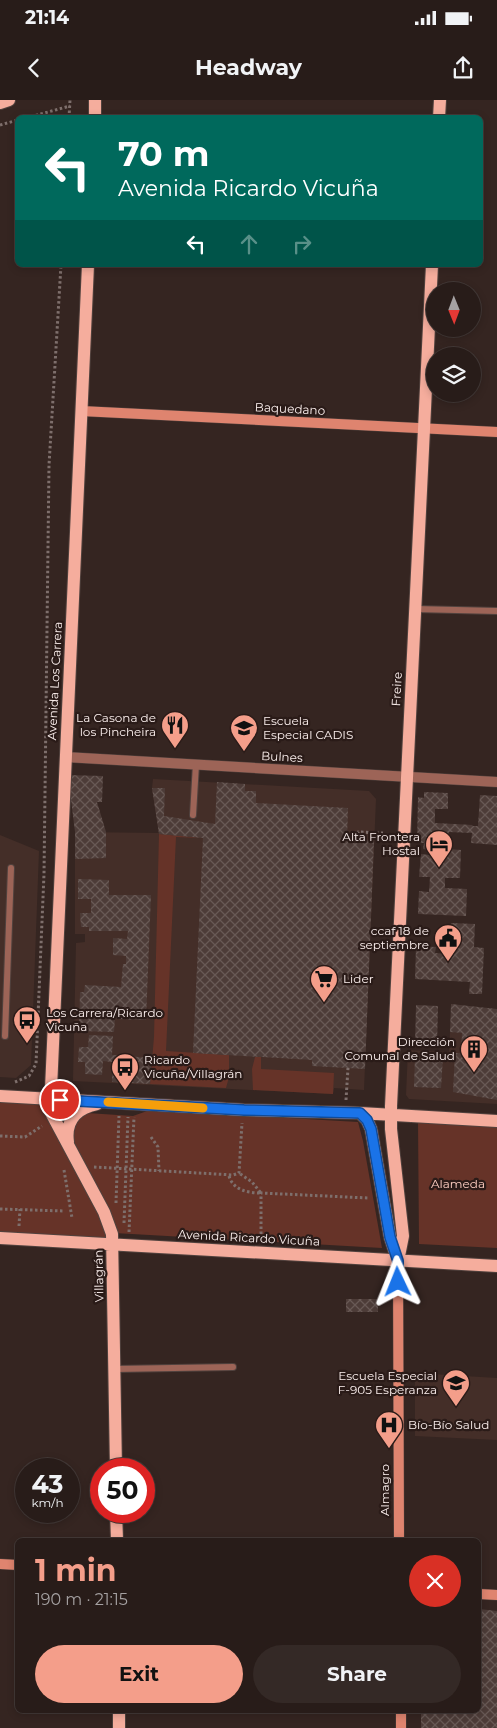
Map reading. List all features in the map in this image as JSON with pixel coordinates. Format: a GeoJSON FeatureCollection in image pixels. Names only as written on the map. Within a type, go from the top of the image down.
{"type":"FeatureCollection","features":[{"type":"Feature","properties":{"kind":"main road"},"geometry":{"type":"LineString","coordinates":[[0,103],[8,100]]}},
{"type":"Feature","properties":{"kind":"main road"},"geometry":{"type":"LineString","coordinates":[[95,100],[95,115]]}},
{"type":"Feature","properties":{"kind":"main road"},"geometry":{"type":"LineString","coordinates":[[439,115],[440,100]]}},
{"type":"Feature","properties":{"kind":"main road","name":"Avenida Los Carrera"},"geometry":{"type":"LineString","coordinates":[[49,1099],[88,267]]}},
{"type":"Feature","properties":{"kind":"main road","name":"Freire"},"geometry":{"type":"LineString","coordinates":[[390,1115],[432,267]]}},
{"type":"Feature","properties":{"kind":"main road","name":"Baquedano"},"geometry":{"type":"LineString","coordinates":[[81,411],[497,432]]}},
{"type":"Feature","properties":{"kind":"main road"},"geometry":{"type":"LineString","coordinates":[[0,1096],[244,1110],[360,1113],[497,1121]]}},
{"type":"Feature","properties":{"kind":"main road","name":"Villagrán"},"geometry":{"type":"LineString","coordinates":[[49,1099],[50,1111],[104,1212],[110,1225],[113,1240],[116,1458]]}},
{"type":"Feature","properties":{"kind":"main road"},"geometry":{"type":"LineString","coordinates":[[68,1145],[68,1130],[72,1117],[95,1104],[115,1102]]}},
{"type":"Feature","properties":{"kind":"main road","name":"Almagro"},"geometry":{"type":"LineString","coordinates":[[360,1113],[367,1120],[371,1129],[390,1237],[398,1261]]}},
{"type":"Feature","properties":{"kind":"main road","name":"Almagro"},"geometry":{"type":"LineString","coordinates":[[390,1115],[403,1236],[398,1261],[399,1538]]}},
{"type":"Feature","properties":{"kind":"main road","name":"Avenida Ricardo Vicuña"},"geometry":{"type":"LineString","coordinates":[[0,1238],[113,1240],[398,1261],[497,1266]]}},
{"type":"Feature","properties":{"kind":"main road"},"geometry":{"type":"LineString","coordinates":[[116,1523],[116,1538]]}},
{"type":"Feature","properties":{"kind":"main road"},"geometry":{"type":"LineString","coordinates":[[0,1564],[15,1565]]}},
{"type":"Feature","properties":{"kind":"main road"},"geometry":{"type":"LineString","coordinates":[[481,1594],[497,1595]]}},
{"type":"Feature","properties":{"kind":"main road"},"geometry":{"type":"LineString","coordinates":[[119,1713],[119,1728]]}},
{"type":"Feature","properties":{"kind":"main road"},"geometry":{"type":"LineString","coordinates":[[401,1713],[401,1728]]}},
{"type":"Feature","properties":{"kind":"street","name":"Bulnes"},"geometry":{"type":"LineString","coordinates":[[65,757],[497,782]]}},
{"type":"Feature","properties":{"kind":"lane"},"geometry":{"type":"LineString","coordinates":[[415,609],[497,611]]}},
{"type":"Feature","properties":{"kind":"lane"},"geometry":{"type":"LineString","coordinates":[[193,815],[196,764]]}},
{"type":"Feature","properties":{"kind":"lane"},"geometry":{"type":"LineString","coordinates":[[4,1036],[11,868]]}},
{"type":"Feature","properties":{"kind":"lane"},"geometry":{"type":"LineString","coordinates":[[0,939],[9,940]]}},
{"type":"Feature","properties":{"kind":"lane"},"geometry":{"type":"LineString","coordinates":[[114,1369],[233,1367]]}},
{"type":"Feature","properties":{"kind":"path"},"geometry":{"type":"LineString","coordinates":[[69,115],[70,100]]}},
{"type":"Feature","properties":{"kind":"path"},"geometry":{"type":"LineString","coordinates":[[37,115],[70,106]]}},
{"type":"Feature","properties":{"kind":"path"},"geometry":{"type":"LineString","coordinates":[[0,124],[15,121]]}},
{"type":"Feature","properties":{"kind":"path"},"geometry":{"type":"LineString","coordinates":[[12,1083],[30,1076],[36,1064],[44,874],[50,465],[61,267]]}},
{"type":"Feature","properties":{"kind":"path"},"geometry":{"type":"LineString","coordinates":[[358,839],[358,832],[383,833]]}},
{"type":"Feature","properties":{"kind":"path"},"geometry":{"type":"LineString","coordinates":[[346,1102],[348,1068]]}},
{"type":"Feature","properties":{"kind":"path"},"geometry":{"type":"LineString","coordinates":[[113,1240],[123,1237],[129,1110]]}},
{"type":"Feature","properties":{"kind":"path"},"geometry":{"type":"LineString","coordinates":[[116,1210],[119,1116]]}},
{"type":"Feature","properties":{"kind":"path"},"geometry":{"type":"LineString","coordinates":[[129,1232],[134,1117]]}},
{"type":"Feature","properties":{"kind":"path"},"geometry":{"type":"LineString","coordinates":[[239,1174],[242,1122]]}},
{"type":"Feature","properties":{"kind":"path"},"geometry":{"type":"LineString","coordinates":[[0,1136],[24,1137],[42,1126]]}},
{"type":"Feature","properties":{"kind":"path"},"geometry":{"type":"LineString","coordinates":[[151,1137],[158,1147],[159,1171]]}},
{"type":"Feature","properties":{"kind":"path"},"geometry":{"type":"LineString","coordinates":[[64,1164],[72,1218]]}},
{"type":"Feature","properties":{"kind":"path"},"geometry":{"type":"LineString","coordinates":[[93,1167],[229,1176],[239,1174],[252,1182],[261,1193],[261,1239]]}},
{"type":"Feature","properties":{"kind":"path"},"geometry":{"type":"LineString","coordinates":[[229,1176],[232,1184],[242,1190],[261,1193],[368,1198]]}},
{"type":"Feature","properties":{"kind":"path"},"geometry":{"type":"LineString","coordinates":[[0,1209],[64,1211]]}},
{"type":"Feature","properties":{"kind":"path"},"geometry":{"type":"LineString","coordinates":[[20,1209],[20,1227]]}},
{"type":"Feature","properties":{"kind":"shaded area"},"geometry":{"type":"Polygon","coordinates":[[[153,779],[369,791],[376,799],[364,1090],[334,1088],[333,1094],[73,1081],[76,943],[85,942],[85,934],[75,934],[75,832],[159,833],[152,788],[153,779]]]}},
{"type":"Feature","properties":{"kind":"shaded area"},"geometry":{"type":"Polygon","coordinates":[[[0,835],[39,851],[31,1065],[16,1078],[0,1077],[0,835]]]}},
{"type":"Feature","properties":{"kind":"shaded area"},"geometry":{"type":"Polygon","coordinates":[[[450,1032],[497,1033],[497,1104],[409,1099],[406,1095],[408,1050],[449,1052],[450,1032]]]}},
{"type":"Feature","properties":{"kind":"shaded area","name":"Escuela Especial F-905 Esperanza"},"geometry":{"type":"Polygon","coordinates":[[[415,1373],[497,1378],[497,1440],[415,1436],[415,1373]]]}},
{"type":"Feature","properties":{"kind":"green space"},"geometry":{"type":"Polygon","coordinates":[[[159,834],[202,838],[176,837],[166,1051],[229,1055],[229,1077],[226,1088],[150,1084],[154,1037],[159,834]]]}},
{"type":"Feature","properties":{"kind":"green space"},"geometry":{"type":"Polygon","coordinates":[[[255,1057],[261,1057],[261,1069],[334,1073],[333,1094],[253,1090],[252,1069],[255,1057]]]}},
{"type":"Feature","properties":{"kind":"green space"},"geometry":{"type":"Polygon","coordinates":[[[0,1101],[47,1104],[100,1210],[108,1242],[0,1235],[0,1101]]]}},
{"type":"Feature","properties":{"kind":"green space"},"geometry":{"type":"Polygon","coordinates":[[[150,1110],[358,1122],[382,1248],[114,1233],[70,1137],[71,1124],[87,1113],[133,1116],[150,1110]]]}},
{"type":"Feature","properties":{"kind":"green space","name":"Alameda"},"geometry":{"type":"Polygon","coordinates":[[[418,1120],[497,1124],[497,1248],[419,1244],[418,1120]]]}},
{"type":"Feature","properties":{"kind":"building"},"geometry":{"type":"Polygon","coordinates":[[[68,775],[103,776],[102,802],[97,802],[106,832],[106,858],[75,859],[75,832],[68,775]]]}},
{"type":"Feature","properties":{"kind":"building"},"geometry":{"type":"Polygon","coordinates":[[[217,782],[245,784],[245,791],[256,791],[256,803],[348,808],[347,839],[374,840],[365,1069],[312,1066],[312,1060],[193,1053],[203,838],[159,834],[152,788],[165,788],[164,816],[215,824],[217,782]]]}},
{"type":"Feature","properties":{"kind":"building"},"geometry":{"type":"Polygon","coordinates":[[[424,792],[448,793],[448,809],[435,809],[435,823],[472,826],[478,826],[480,795],[497,796],[497,845],[471,843],[472,833],[449,832],[448,849],[461,850],[460,878],[445,878],[445,888],[467,889],[466,916],[418,914],[419,891],[429,892],[430,877],[419,877],[421,854],[429,855],[429,850],[423,849],[424,843],[417,843],[418,797],[424,798],[424,792]]]}},
{"type":"Feature","properties":{"kind":"building"},"geometry":{"type":"Polygon","coordinates":[[[78,879],[109,880],[109,895],[151,895],[146,1020],[115,1019],[114,1032],[79,1031],[80,992],[84,992],[85,985],[121,987],[123,964],[126,964],[126,956],[113,955],[113,938],[127,939],[128,931],[89,931],[89,927],[81,927],[80,913],[91,913],[91,899],[78,899],[78,879]]]}},
{"type":"Feature","properties":{"kind":"building"},"geometry":{"type":"Polygon","coordinates":[[[451,923],[475,924],[474,947],[484,948],[482,994],[469,994],[470,982],[415,979],[416,946],[436,947],[435,953],[449,954],[451,923]]]}},
{"type":"Feature","properties":{"kind":"building","name":"Dirección Comunal de Salud"},"geometry":{"type":"Polygon","coordinates":[[[451,1004],[497,1009],[497,1100],[453,1092],[455,1053],[461,1053],[462,1033],[450,1032],[451,1004]]]}},
{"type":"Feature","properties":{"kind":"building"},"geometry":{"type":"Polygon","coordinates":[[[416,1005],[438,1006],[437,1046],[415,1045],[416,1005]]]}},
{"type":"Feature","properties":{"kind":"building"},"geometry":{"type":"Polygon","coordinates":[[[89,1035],[113,1036],[112,1055],[152,1058],[150,1084],[112,1082],[112,1062],[103,1061],[102,1075],[85,1074],[85,1062],[78,1062],[79,1047],[88,1047],[89,1035]]]}},
{"type":"Feature","properties":{"kind":"building"},"geometry":{"type":"Polygon","coordinates":[[[415,1056],[443,1057],[441,1088],[414,1087],[415,1056]]]}},
{"type":"Feature","properties":{"kind":"building"},"geometry":{"type":"Polygon","coordinates":[[[346,1299],[378,1299],[378,1312],[346,1312],[346,1299]]]}},
{"type":"Feature","properties":{"kind":"building"},"geometry":{"type":"Polygon","coordinates":[[[481,1609],[497,1611],[497,1728],[421,1728],[421,1713],[481,1713],[481,1609]]]}},
{"type":"Feature","properties":{"kind":"slow traffic"},"geometry":{"type":"LineString","coordinates":[[108,1102],[203,1108]]}},
{"type":"Feature","properties":{"kind":"place","name":"La Casona de los Pincheira"},"geometry":{"type":"Point","coordinates":[175,749]}},
{"type":"Feature","properties":{"kind":"place","name":"Escuela Especial CADIS"},"geometry":{"type":"Point","coordinates":[244,752]}},
{"type":"Feature","properties":{"kind":"place","name":"Alta Frontera Hostal"},"geometry":{"type":"Point","coordinates":[439,868]}},
{"type":"Feature","properties":{"kind":"place","name":"ccaf 18 de septiembre"},"geometry":{"type":"Point","coordinates":[448,962]}},
{"type":"Feature","properties":{"kind":"place","name":"Lider"},"geometry":{"type":"Point","coordinates":[324,1003]}},
{"type":"Feature","properties":{"kind":"place","name":"Los Carrera/Ricardo Vicuña"},"geometry":{"type":"Point","coordinates":[27,1044]}},
{"type":"Feature","properties":{"kind":"place","name":"Dirección Comunal de Salud"},"geometry":{"type":"Point","coordinates":[474,1073]}},
{"type":"Feature","properties":{"kind":"place","name":"Ricardo Vicuña/Villagrán"},"geometry":{"type":"Point","coordinates":[125,1091]}},
{"type":"Feature","properties":{"kind":"place","name":"Escuela Especial F-905 Esperanza"},"geometry":{"type":"Point","coordinates":[456,1407]}},
{"type":"Feature","properties":{"kind":"place","name":"Bío-Bío Salud"},"geometry":{"type":"Point","coordinates":[389,1449]}},
{"type":"Feature","properties":{"kind":"route"},"geometry":{"type":"LineString","coordinates":[[60,1100],[244,1110],[360,1113],[367,1120],[371,1129],[390,1237],[398,1261],[398,1282]]}}]}
